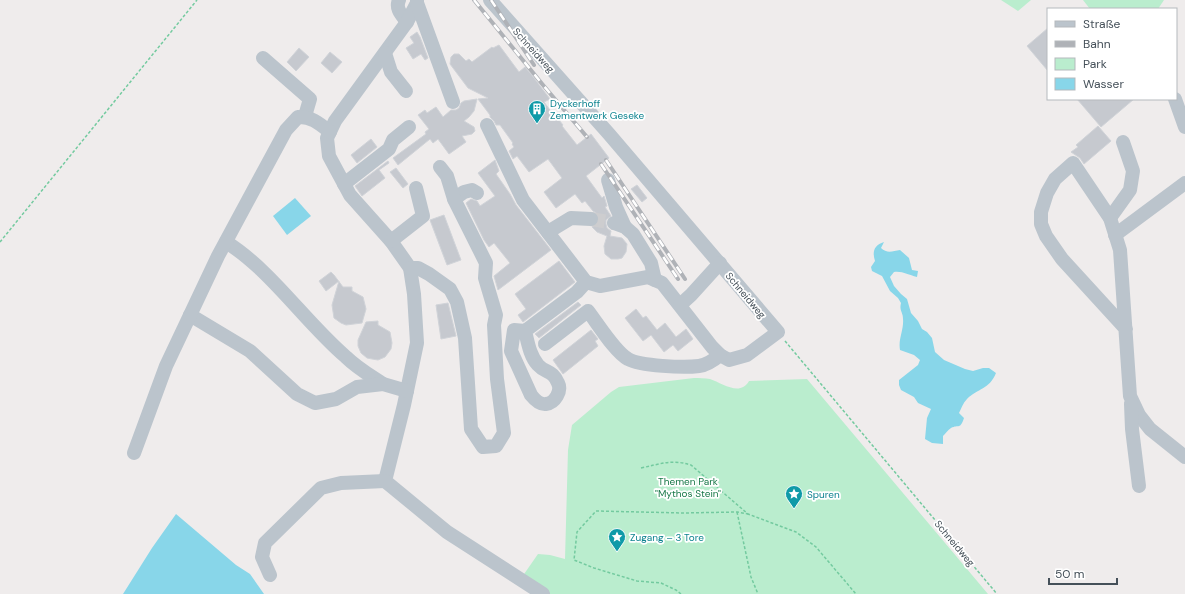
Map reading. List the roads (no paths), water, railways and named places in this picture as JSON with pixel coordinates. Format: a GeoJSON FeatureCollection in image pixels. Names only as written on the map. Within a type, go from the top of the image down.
{"type":"FeatureCollection","features":[{"type":"Feature","properties":{"kind":"lane"},"geometry":{"type":"LineString","coordinates":[[399,0],[397,5],[400,13],[407,22]]}},
{"type":"Feature","properties":{"kind":"lane","name":"Schneidweg"},"geometry":{"type":"LineString","coordinates":[[490,0],[609,134],[778,332],[747,355],[729,360],[720,355]]}},
{"type":"Feature","properties":{"kind":"lane"},"geometry":{"type":"LineString","coordinates":[[385,481],[417,343],[414,294],[410,268],[392,241],[350,196],[329,156],[328,138],[335,121],[407,22],[417,1]]}},
{"type":"Feature","properties":{"kind":"lane"},"geometry":{"type":"LineString","coordinates":[[417,1],[453,102]]}},
{"type":"Feature","properties":{"kind":"lane"},"geometry":{"type":"LineString","coordinates":[[385,53],[391,72],[406,92]]}},
{"type":"Feature","properties":{"kind":"lane"},"geometry":{"type":"LineString","coordinates":[[263,58],[310,99],[305,116]]}},
{"type":"Feature","properties":{"kind":"lane"},"geometry":{"type":"LineString","coordinates":[[1175,100],[1185,127]]}},
{"type":"Feature","properties":{"kind":"lane"},"geometry":{"type":"LineString","coordinates":[[134,453],[166,366],[190,315],[226,242],[286,130],[298,117],[305,116],[314,120],[330,132]]}},
{"type":"Feature","properties":{"kind":"lane"},"geometry":{"type":"LineString","coordinates":[[487,125],[523,200],[586,282],[600,286],[648,277],[662,283],[720,355],[710,363],[700,366],[685,367],[641,364],[627,359],[617,350],[588,311],[545,344]]}},
{"type":"Feature","properties":{"kind":"lane"},"geometry":{"type":"LineString","coordinates":[[344,184],[389,149],[393,140],[409,127]]}},
{"type":"Feature","properties":{"kind":"lane"},"geometry":{"type":"LineString","coordinates":[[1110,218],[1130,190],[1134,171],[1123,142]]}},
{"type":"Feature","properties":{"kind":"lane"},"geometry":{"type":"LineString","coordinates":[[1126,330],[1062,259],[1046,236],[1041,224],[1041,212],[1047,193],[1055,179],[1073,164],[1110,218],[1120,250],[1126,330],[1132,429],[1140,486]]}},
{"type":"Feature","properties":{"kind":"lane"},"geometry":{"type":"LineString","coordinates":[[410,268],[418,268],[450,289],[457,302],[465,338],[471,429],[483,447],[496,446],[504,433],[497,379],[494,325],[496,314],[485,278],[486,264],[454,200],[447,176],[440,167]]}},
{"type":"Feature","properties":{"kind":"lane"},"geometry":{"type":"LineString","coordinates":[[608,180],[616,207],[619,225],[633,234],[651,263],[656,280]]}},
{"type":"Feature","properties":{"kind":"lane"},"geometry":{"type":"LineString","coordinates":[[1115,235],[1185,183]]}},
{"type":"Feature","properties":{"kind":"lane"},"geometry":{"type":"LineString","coordinates":[[392,241],[423,216],[416,188]]}},
{"type":"Feature","properties":{"kind":"lane"},"geometry":{"type":"LineString","coordinates":[[454,200],[464,192],[472,190],[477,193]]}},
{"type":"Feature","properties":{"kind":"lane"},"geometry":{"type":"LineString","coordinates":[[548,232],[572,218],[591,219]]}},
{"type":"Feature","properties":{"kind":"lane"},"geometry":{"type":"LineString","coordinates":[[226,242],[238,250],[273,282],[346,358],[383,384],[407,391]]}},
{"type":"Feature","properties":{"kind":"lane"},"geometry":{"type":"LineString","coordinates":[[680,305],[704,282],[720,263]]}},
{"type":"Feature","properties":{"kind":"lane"},"geometry":{"type":"LineString","coordinates":[[496,314],[519,331],[539,366],[554,375],[560,390],[558,396],[547,404],[542,404],[536,401],[531,395],[511,351],[519,331],[576,292],[586,282]]}},
{"type":"Feature","properties":{"kind":"lane"},"geometry":{"type":"LineString","coordinates":[[190,315],[250,352],[297,394],[315,403],[336,399],[357,387],[383,384]]}},
{"type":"Feature","properties":{"kind":"lane"},"geometry":{"type":"LineString","coordinates":[[1130,396],[1139,415],[1150,429],[1185,457]]}},
{"type":"Feature","properties":{"kind":"lane"},"geometry":{"type":"LineString","coordinates":[[270,575],[262,557],[265,543],[321,488],[341,483],[385,481],[447,532],[543,594]]}},
{"type":"Feature","properties":{"kind":"water"},"geometry":{"type":"Polygon","coordinates":[[[295,198],[311,216],[287,235],[273,216],[295,198]]]}},
{"type":"Feature","properties":{"kind":"water"},"geometry":{"type":"Polygon","coordinates":[[[884,242],[881,248],[883,250],[888,252],[900,250],[909,258],[912,270],[918,271],[917,277],[894,272],[890,277],[894,286],[907,299],[911,313],[918,321],[922,329],[932,338],[935,352],[944,360],[965,369],[973,371],[989,368],[996,373],[987,386],[971,395],[963,404],[959,413],[964,418],[961,424],[951,428],[943,436],[943,444],[932,443],[925,439],[927,418],[931,409],[918,403],[914,397],[901,390],[899,385],[899,380],[918,365],[920,360],[914,355],[900,350],[903,323],[900,308],[901,303],[890,291],[882,276],[872,271],[871,267],[875,261],[875,249],[878,245],[884,242]]]}},
{"type":"Feature","properties":{"kind":"water"},"geometry":{"type":"Polygon","coordinates":[[[176,514],[236,565],[250,574],[264,594],[123,594],[152,548],[176,514]]]}},
{"type":"Feature","properties":{"kind":"tunnel"},"geometry":{"type":"LineString","coordinates":[[591,219],[614,223]]}},
{"type":"Feature","properties":{"kind":"railway"},"geometry":{"type":"LineString","coordinates":[[474,0],[587,137]]}},
{"type":"Feature","properties":{"kind":"railway"},"geometry":{"type":"LineString","coordinates":[[491,0],[534,65]]}},
{"type":"Feature","properties":{"kind":"railway"},"geometry":{"type":"LineString","coordinates":[[606,160],[685,279]]}},
{"type":"Feature","properties":{"kind":"railway"},"geometry":{"type":"LineString","coordinates":[[601,164],[678,279]]}},
{"type":"Feature","properties":{"kind":"place","name":"Dyckerhoff Zementwerk Geseke"},"geometry":{"type":"Point","coordinates":[537,124]}},
{"type":"Feature","properties":{"kind":"place","name":"Spuren"},"geometry":{"type":"Point","coordinates":[794,509]}},
{"type":"Feature","properties":{"kind":"place","name":"Zugang – 3 Tore"},"geometry":{"type":"Point","coordinates":[617,552]}},
{"type":"Feature","properties":{"kind":"park label","name":"Themen Park \"Mythos Stein\""},"geometry":{"type":"Point","coordinates":[688,486]}}]}
